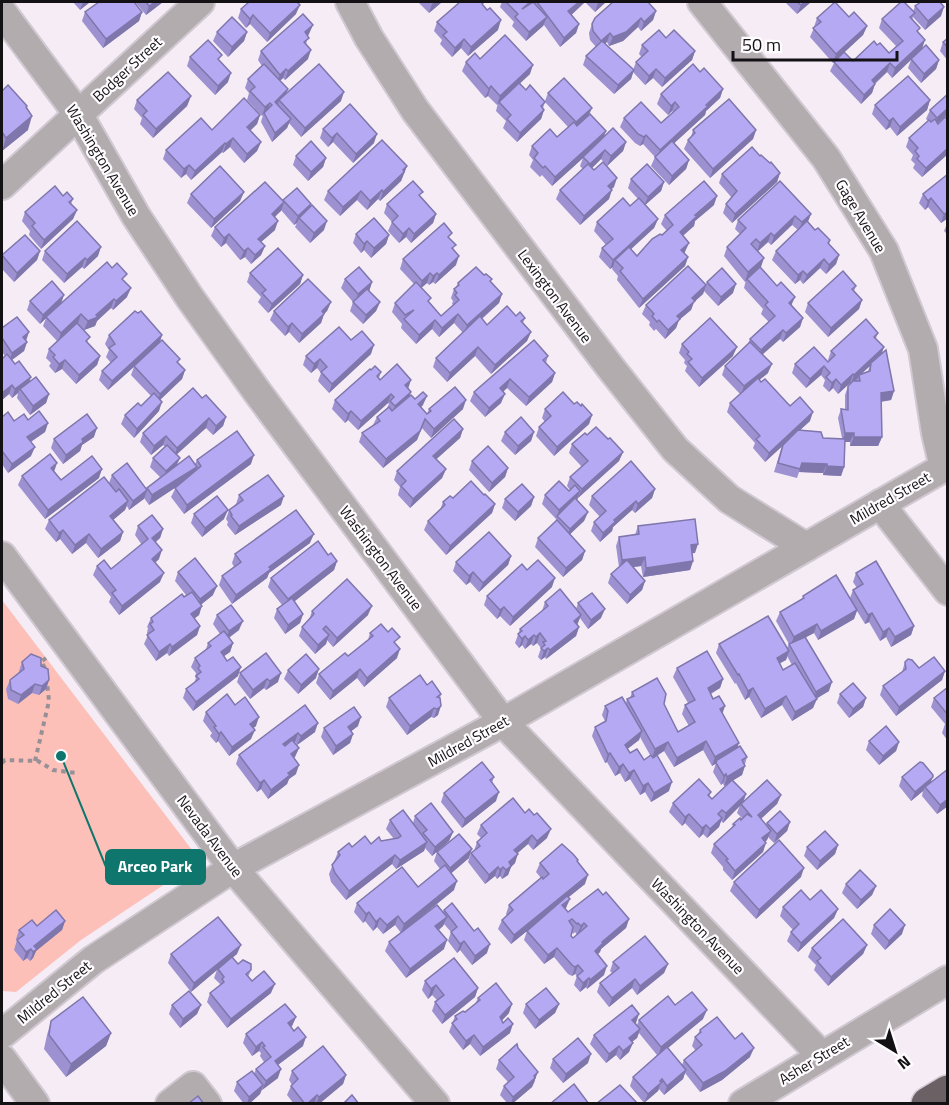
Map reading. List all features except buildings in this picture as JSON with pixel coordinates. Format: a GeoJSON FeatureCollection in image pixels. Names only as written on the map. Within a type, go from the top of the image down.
{"type":"FeatureCollection","features":[{"type":"Feature","properties":{"kind":"highway"},"geometry":{"type":"LineString","coordinates":[[928,1104],[948,1092]]}},
{"type":"Feature","properties":{"kind":"street","name":"Bodger Street"},"geometry":{"type":"LineString","coordinates":[[2,185],[200,2]]}},
{"type":"Feature","properties":{"kind":"street","name":"Lexington Avenue"},"geometry":{"type":"LineString","coordinates":[[350,2],[369,38],[415,110],[675,449],[729,499],[806,547]]}},
{"type":"Feature","properties":{"kind":"street","name":"Gage Avenue"},"geometry":{"type":"LineString","coordinates":[[702,2],[826,158],[884,250],[924,349],[936,433],[946,466]]}},
{"type":"Feature","properties":{"kind":"street","name":"Washington Avenue"},"geometry":{"type":"LineString","coordinates":[[2,12],[78,114],[136,216],[190,298],[503,722],[822,1056]]}},
{"type":"Feature","properties":{"kind":"street","name":"Mildred Street"},"geometry":{"type":"LineString","coordinates":[[2,1034],[93,960],[233,868],[503,722],[946,466]]}},
{"type":"Feature","properties":{"kind":"street"},"geometry":{"type":"LineString","coordinates":[[880,504],[948,591]]}},
{"type":"Feature","properties":{"kind":"street","name":"Nevada Avenue"},"geometry":{"type":"LineString","coordinates":[[2,556],[233,868],[435,1104]]}},
{"type":"Feature","properties":{"kind":"street","name":"Asher Street"},"geometry":{"type":"LineString","coordinates":[[743,1104],[948,980]]}},
{"type":"Feature","properties":{"kind":"street"},"geometry":{"type":"LineString","coordinates":[[2,1059],[35,1104]]}},
{"type":"Feature","properties":{"kind":"street"},"geometry":{"type":"LineString","coordinates":[[170,1104],[193,1086],[207,1104]]}},
{"type":"Feature","properties":{"kind":"path"},"geometry":{"type":"LineString","coordinates":[[35,761],[49,701],[46,669],[41,662],[46,658]]}},
{"type":"Feature","properties":{"kind":"path"},"geometry":{"type":"LineString","coordinates":[[2,763],[5,760],[35,761],[53,770],[76,773]]}},
{"type":"Feature","properties":{"kind":"shaded area"},"geometry":{"type":"Polygon","coordinates":[[[2,600],[195,854],[189,868],[81,940],[16,992],[2,991],[2,600]]]}},
{"type":"Feature","properties":{"kind":"place","name":"Arceo Park"},"geometry":{"type":"Point","coordinates":[61,756]}}]}
